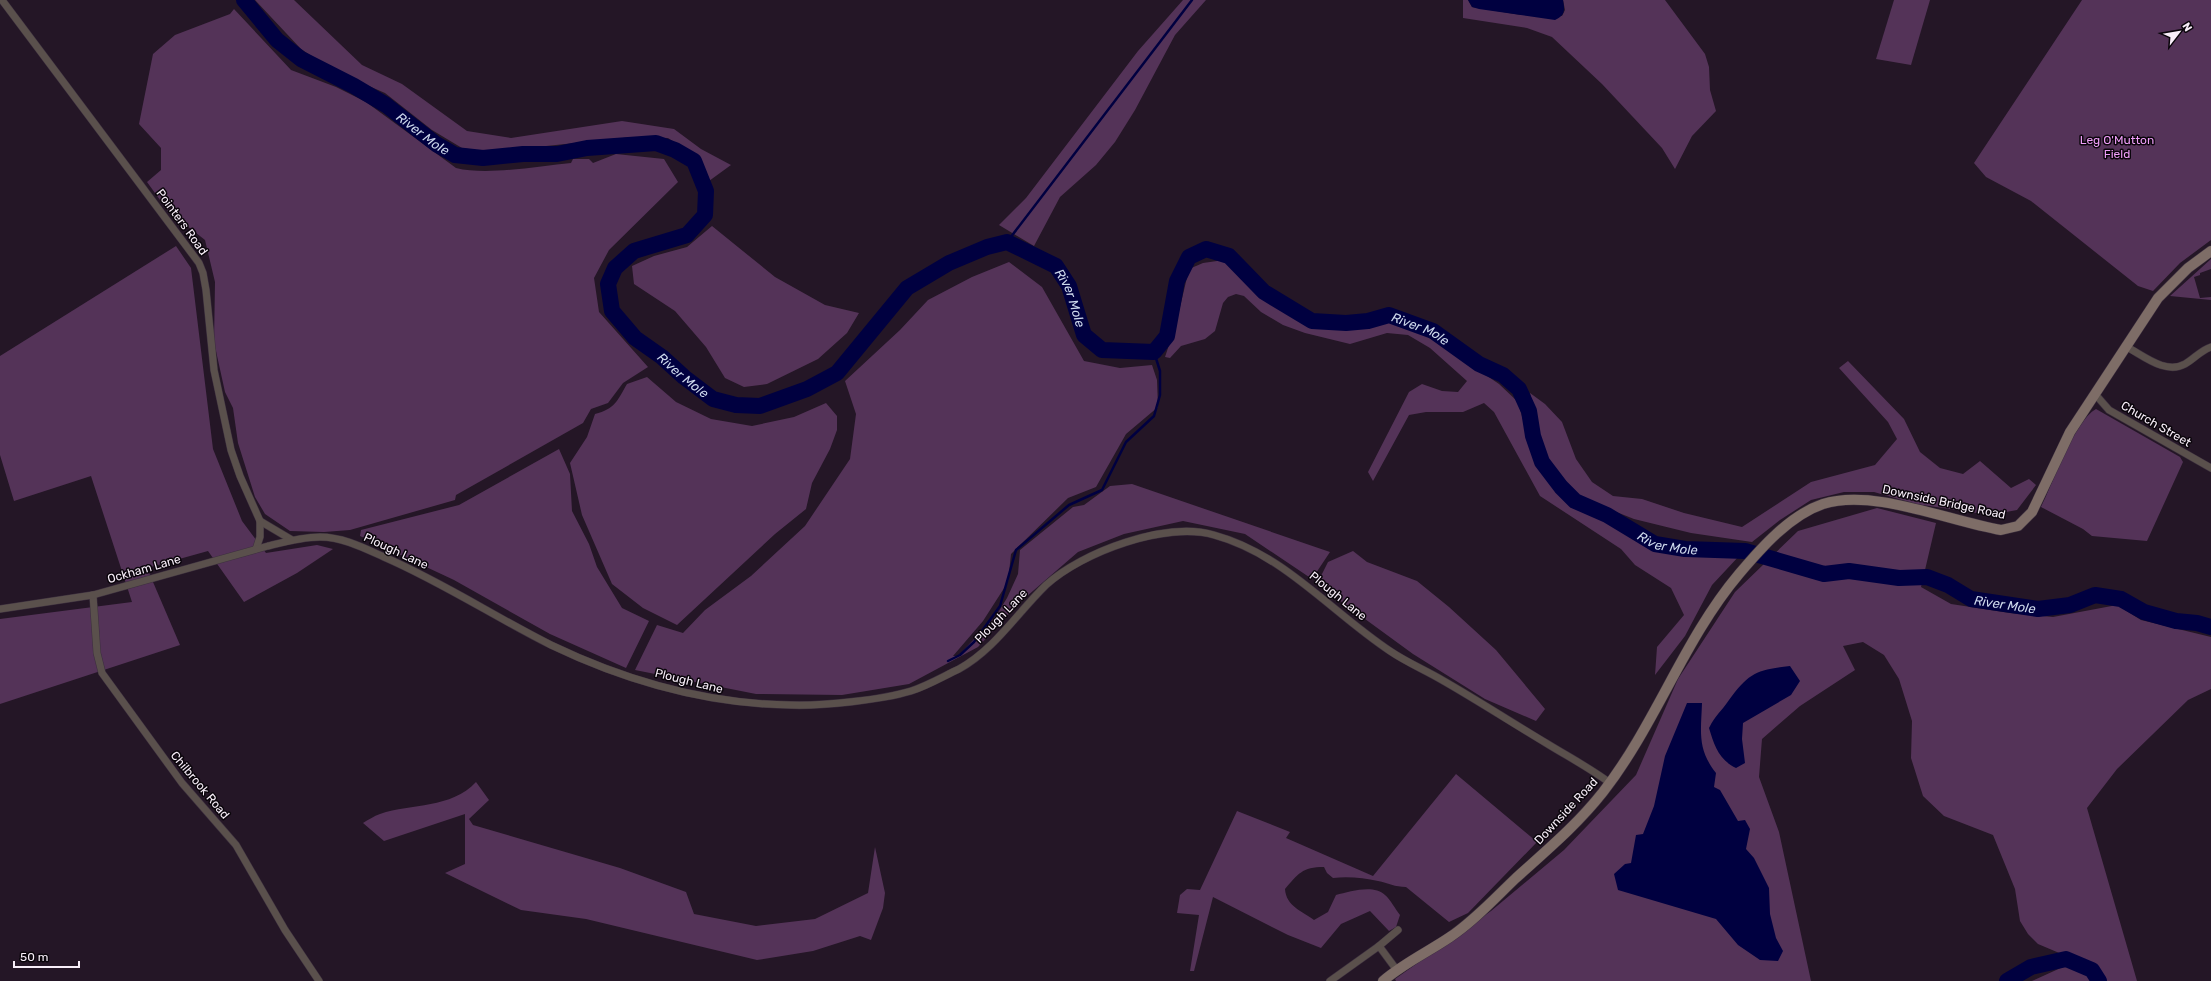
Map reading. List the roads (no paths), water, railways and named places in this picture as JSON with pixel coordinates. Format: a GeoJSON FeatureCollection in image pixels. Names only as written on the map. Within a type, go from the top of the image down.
{"type":"FeatureCollection","features":[{"type":"Feature","properties":{"kind":"street","name":"Pointers Road"},"geometry":{"type":"LineString","coordinates":[[2,0],[199,263],[203,273],[206,290],[214,370],[231,450],[247,495],[260,521]]}},
{"type":"Feature","properties":{"kind":"street","name":"Downside Bridge Road"},"geometry":{"type":"LineString","coordinates":[[1726,590],[1762,549],[1790,524],[1803,514],[1823,504],[1863,499],[1993,528],[2013,529],[2023,523],[2036,505],[2070,432],[2125,346],[2162,293],[2188,268],[2211,251]]}},
{"type":"Feature","properties":{"kind":"street"},"geometry":{"type":"LineString","coordinates":[[2125,346],[2156,363],[2172,368],[2185,363],[2211,347]]}},
{"type":"Feature","properties":{"kind":"street","name":"Church Street"},"geometry":{"type":"LineString","coordinates":[[2094,394],[2109,410],[2211,468]]}},
{"type":"Feature","properties":{"kind":"street"},"geometry":{"type":"LineString","coordinates":[[260,521],[292,540]]}},
{"type":"Feature","properties":{"kind":"street"},"geometry":{"type":"LineString","coordinates":[[256,549],[260,537],[260,521]]}},
{"type":"Feature","properties":{"kind":"street","name":"Plough Lane"},"geometry":{"type":"LineString","coordinates":[[292,540],[321,537],[351,542],[416,571],[552,645],[607,669],[668,688],[728,702],[794,706],[862,700],[911,691],[962,667],[990,647],[1048,584],[1071,566],[1133,539],[1172,531],[1212,534],[1256,551],[1299,578],[1338,614],[1391,652],[1501,715],[1610,783]]}},
{"type":"Feature","properties":{"kind":"street","name":"Ockham Lane"},"geometry":{"type":"LineString","coordinates":[[0,609],[93,595],[292,540]]}},
{"type":"Feature","properties":{"kind":"street","name":"Downside Road"},"geometry":{"type":"LineString","coordinates":[[1383,981],[1396,969],[1451,937],[1466,925],[1567,833],[1610,783],[1630,752],[1712,609],[1726,590]]}},
{"type":"Feature","properties":{"kind":"street","name":"Chilbrook Road"},"geometry":{"type":"LineString","coordinates":[[93,595],[97,653],[102,673],[182,783],[236,845],[285,930],[319,981]]}},
{"type":"Feature","properties":{"kind":"street"},"geometry":{"type":"LineString","coordinates":[[1330,981],[1379,946],[1398,930]]}},
{"type":"Feature","properties":{"kind":"street"},"geometry":{"type":"LineString","coordinates":[[1379,946],[1396,969]]}},
{"type":"Feature","properties":{"kind":"waterway","name":"River Mole"},"geometry":{"type":"LineString","coordinates":[[244,0],[277,40],[301,59],[354,86],[386,105],[436,144],[455,155],[483,158],[523,154],[557,154],[587,148],[656,143],[675,150],[694,161],[706,191],[705,215],[687,235],[634,251],[615,268],[608,284],[612,311],[635,338],[662,357],[684,377],[713,399],[736,405],[760,406],[807,389],[837,373],[907,288],[949,263],[987,247],[1007,242],[1056,266],[1069,286],[1084,335],[1102,350],[1154,352],[1167,336],[1177,281],[1189,257],[1206,249],[1229,256],[1264,292],[1312,321],[1346,323],[1368,321],[1389,315],[1433,331],[1479,364],[1503,375],[1519,389],[1529,411],[1533,436],[1542,462],[1561,487],[1575,501],[1607,515],[1655,544],[1685,549],[1745,551],[1824,574],[1849,571],[1899,578],[1927,577],[1948,585],[1971,599],[2038,609],[2070,605],[2095,595],[2121,599],[2144,612],[2176,621],[2197,623],[2211,627]]}},
{"type":"Feature","properties":{"kind":"waterway"},"geometry":{"type":"LineString","coordinates":[[1007,242],[1192,0]]}},
{"type":"Feature","properties":{"kind":"waterway"},"geometry":{"type":"LineString","coordinates":[[948,661],[960,655],[974,642],[1000,606],[1016,550],[1069,505],[1102,490],[1126,442],[1154,416],[1160,395],[1160,371],[1154,352]]}},
{"type":"Feature","properties":{"kind":"waterway","name":"River Mole"},"geometry":{"type":"LineString","coordinates":[[2007,981],[2031,967],[2066,959],[2092,970],[2099,981]]}},
{"type":"Feature","properties":{"kind":"park label","name":"Leg O'Mutton Field"},"geometry":{"type":"Point","coordinates":[2117,147]}}]}
